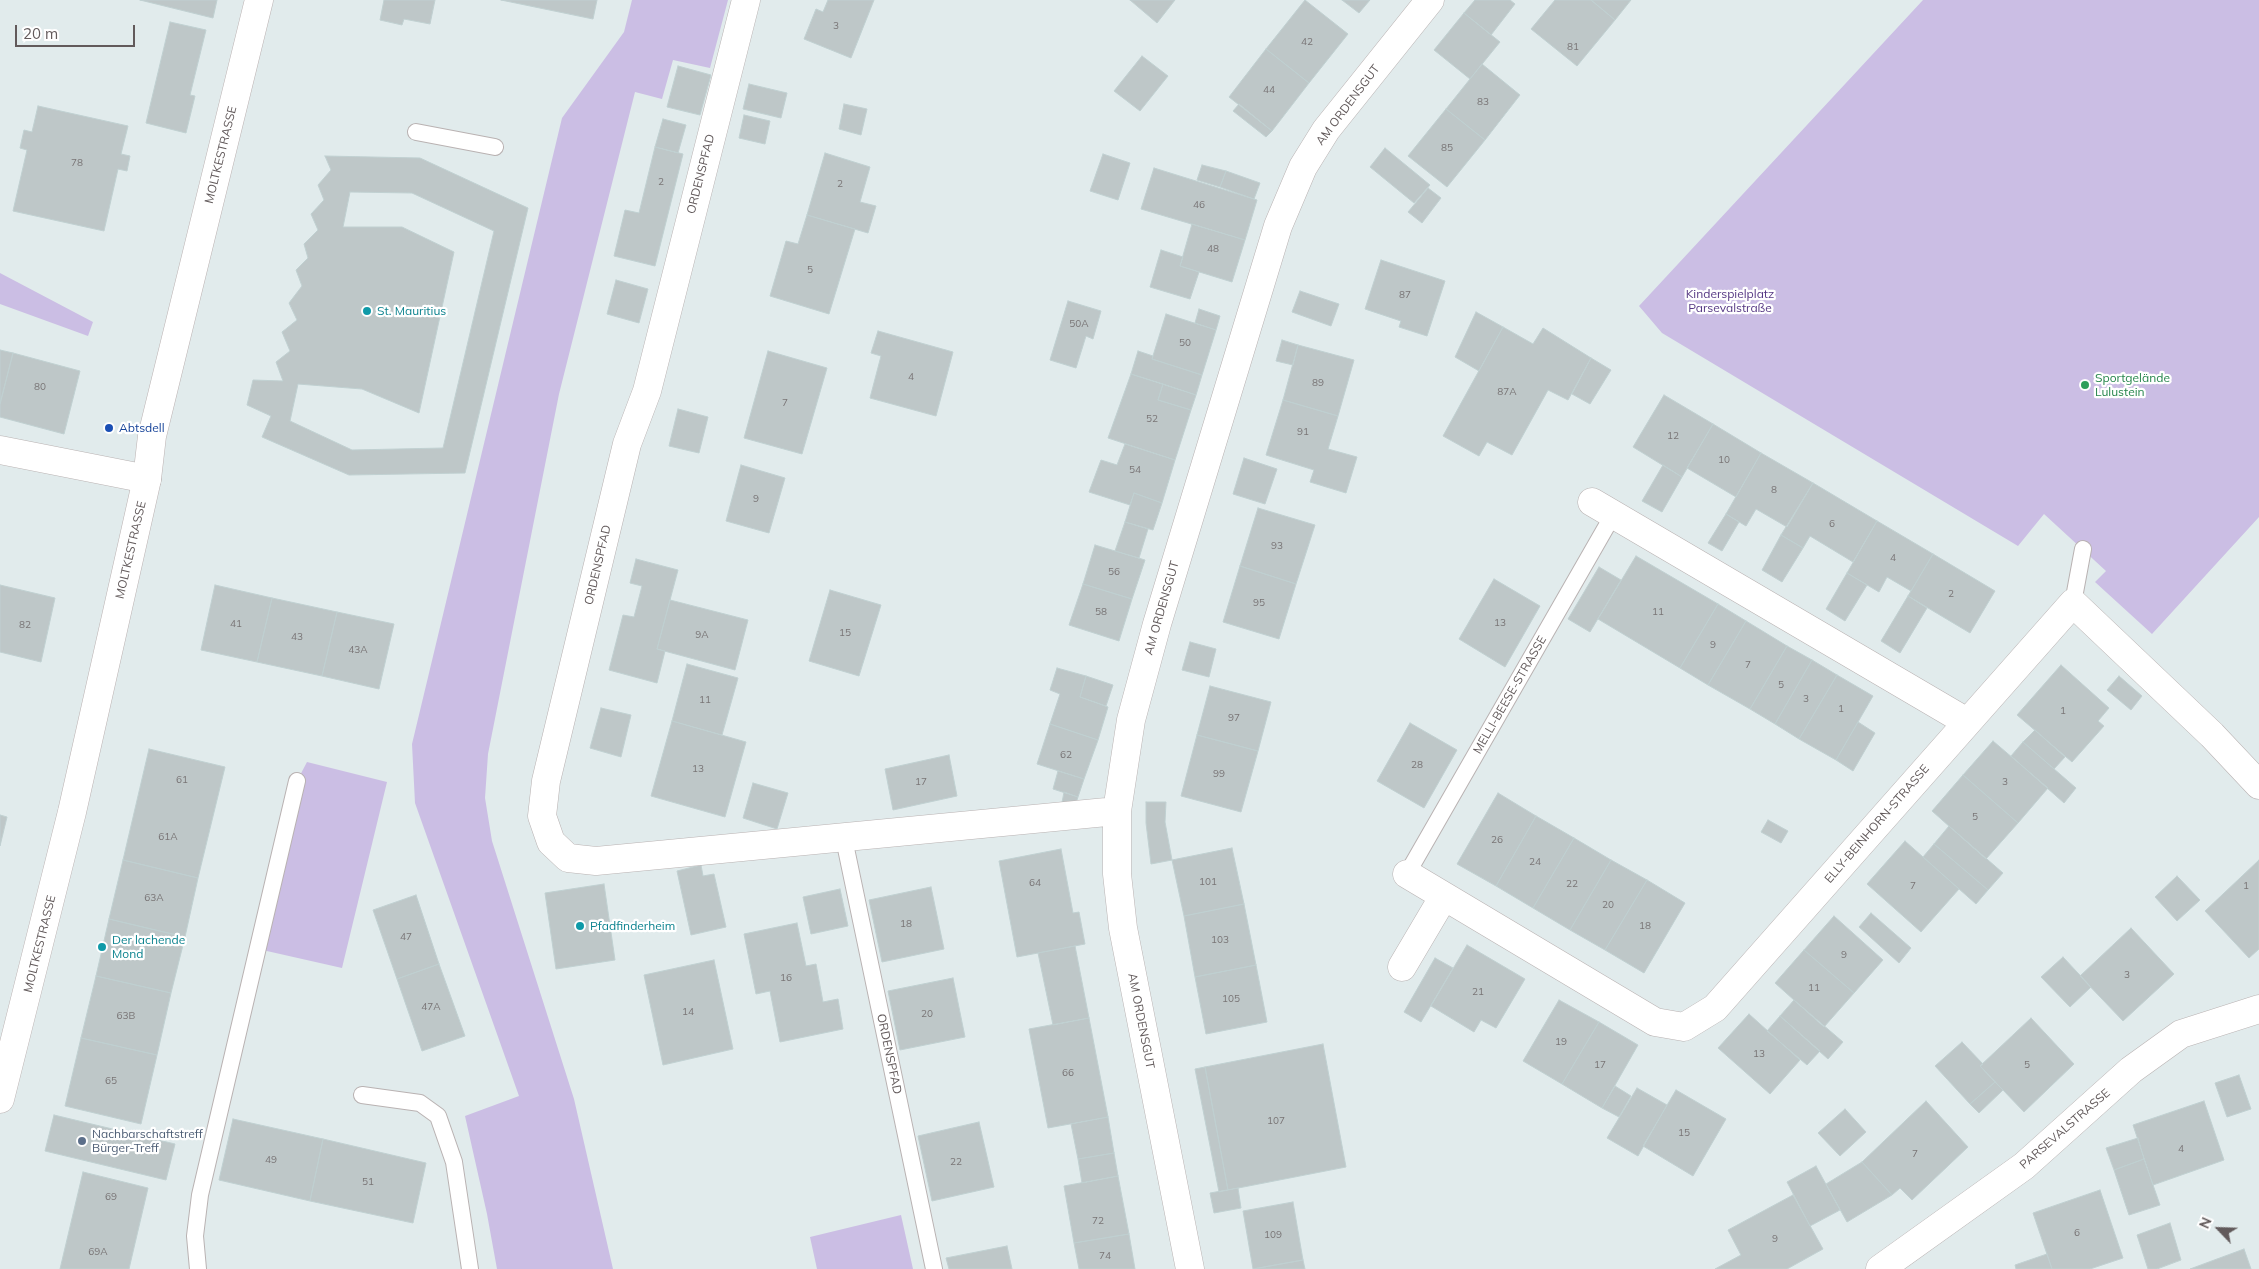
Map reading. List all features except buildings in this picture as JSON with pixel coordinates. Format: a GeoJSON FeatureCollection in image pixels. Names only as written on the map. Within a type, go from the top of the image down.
{"type":"FeatureCollection","features":[{"type":"Feature","properties":{"kind":"street","name":"MOLTKESTRASSE"},"geometry":{"type":"LineString","coordinates":[[0,1099],[72,812],[147,479],[152,436],[260,0]]}},
{"type":"Feature","properties":{"kind":"street","name":"ORDENSPFAD"},"geometry":{"type":"LineString","coordinates":[[746,0],[647,391],[627,444],[546,781],[542,816],[550,842],[568,858],[596,861],[844,839],[1117,811]]}},
{"type":"Feature","properties":{"kind":"street","name":"AM ORDENSGUT"},"geometry":{"type":"LineString","coordinates":[[1190,1269],[1123,928],[1117,874],[1117,811],[1131,720],[1278,226],[1303,167],[1326,130],[1430,0]]}},
{"type":"Feature","properties":{"kind":"street"},"geometry":{"type":"LineString","coordinates":[[0,450],[147,479]]}},
{"type":"Feature","properties":{"kind":"street","name":"MELLI-BEESE-STRASSE"},"geometry":{"type":"LineString","coordinates":[[1602,509],[1966,722]]}},
{"type":"Feature","properties":{"kind":"street"},"geometry":{"type":"LineString","coordinates":[[2073,604],[2212,735],[2259,785]]}},
{"type":"Feature","properties":{"kind":"street","name":"ELLY-BEINHORN-STRASSE"},"geometry":{"type":"LineString","coordinates":[[1407,874],[1655,1022],[1684,1026],[1715,1008],[1966,722],[2073,604]]}},
{"type":"Feature","properties":{"kind":"street"},"geometry":{"type":"LineString","coordinates":[[1402,967],[1444,896]]}},
{"type":"Feature","properties":{"kind":"street","name":"PARSEVALSTRASSE"},"geometry":{"type":"LineString","coordinates":[[1880,1269],[2024,1166],[2132,1070],[2181,1034],[2259,1009]]}},
{"type":"Feature","properties":{"kind":"lane"},"geometry":{"type":"LineString","coordinates":[[416,132],[495,146]]}},
{"type":"Feature","properties":{"kind":"lane","name":"MELLI-BEESE-STRASSE"},"geometry":{"type":"LineString","coordinates":[[1407,874],[1602,509]]}},
{"type":"Feature","properties":{"kind":"lane"},"geometry":{"type":"LineString","coordinates":[[2073,604],[2083,549]]}},
{"type":"Feature","properties":{"kind":"lane"},"geometry":{"type":"LineString","coordinates":[[198,1269],[195,1236],[200,1195],[297,781]]}},
{"type":"Feature","properties":{"kind":"lane","name":"ORDENSPFAD"},"geometry":{"type":"LineString","coordinates":[[844,839],[934,1269]]}},
{"type":"Feature","properties":{"kind":"lane"},"geometry":{"type":"LineString","coordinates":[[362,1095],[420,1103],[438,1116],[454,1162],[470,1269]]}},
{"type":"Feature","properties":{"kind":"green space"},"geometry":{"type":"Polygon","coordinates":[[[632,0],[728,0],[710,68],[673,60],[662,99],[635,92],[559,394],[488,754],[485,798],[492,841],[574,1099],[613,1269],[497,1269],[465,1116],[519,1096],[415,803],[412,744],[562,118],[624,32],[632,0]]]}},
{"type":"Feature","properties":{"kind":"green space","name":"Sportgelände Lulustein"},"geometry":{"type":"Polygon","coordinates":[[[1923,0],[2259,0],[2259,517],[2152,634],[2095,582],[2106,571],[2044,514],[2018,546],[1662,333],[1639,306],[1923,0]]]}},
{"type":"Feature","properties":{"kind":"green space"},"geometry":{"type":"Polygon","coordinates":[[[0,273],[93,322],[88,336],[0,304],[0,273]]]}},
{"type":"Feature","properties":{"kind":"green space"},"geometry":{"type":"Polygon","coordinates":[[[307,762],[387,782],[342,968],[258,949],[297,781],[307,762]]]}},
{"type":"Feature","properties":{"kind":"green space"},"geometry":{"type":"Polygon","coordinates":[[[901,1215],[913,1269],[817,1269],[810,1237],[901,1215]]]}},
{"type":"Feature","properties":{"kind":"place","name":"St. Mauritius"},"geometry":{"type":"Point","coordinates":[367,311]}},
{"type":"Feature","properties":{"kind":"place","name":"Sportgelände Lulustein"},"geometry":{"type":"Point","coordinates":[2085,385]}},
{"type":"Feature","properties":{"kind":"place","name":"Abtsdell"},"geometry":{"type":"Point","coordinates":[109,428]}},
{"type":"Feature","properties":{"kind":"place","name":"Pfadfinderheim"},"geometry":{"type":"Point","coordinates":[580,926]}},
{"type":"Feature","properties":{"kind":"place","name":"Der lachende Mond"},"geometry":{"type":"Point","coordinates":[102,947]}},
{"type":"Feature","properties":{"kind":"place","name":"Nachbarschaftstreff Bürger-Treff"},"geometry":{"type":"Point","coordinates":[82,1141]}},
{"type":"Feature","properties":{"kind":"park label","name":"Kinderspielplatz Parsevalstraße"},"geometry":{"type":"Point","coordinates":[1730,301]}}]}
